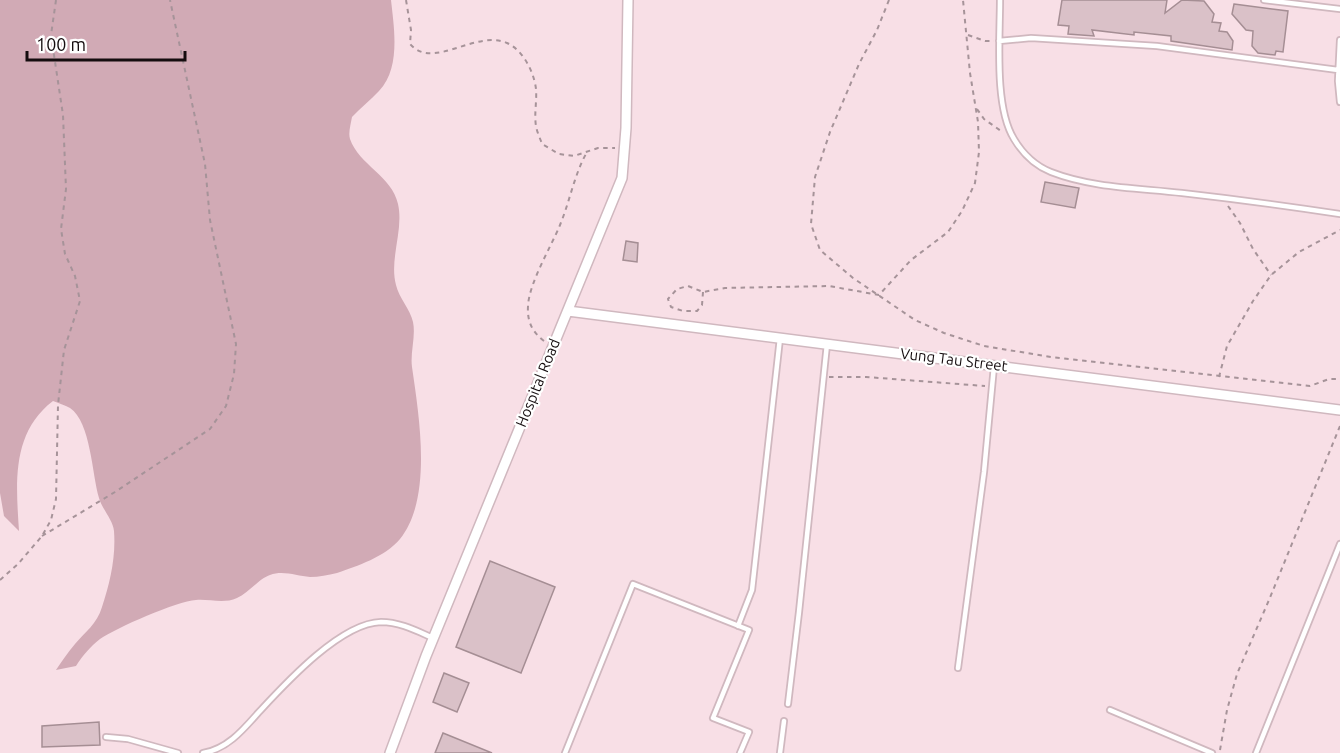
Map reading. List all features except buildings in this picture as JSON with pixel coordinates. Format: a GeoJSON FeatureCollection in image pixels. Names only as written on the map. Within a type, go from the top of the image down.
{"type":"FeatureCollection","features":[{"type":"Feature","properties":{"kind":"street","name":"Hospital Road"},"geometry":{"type":"LineString","coordinates":[[390,753],[433,638],[622,178],[625,147],[628,0]]}},
{"type":"Feature","properties":{"kind":"street","name":"Vung Tau Street"},"geometry":{"type":"LineString","coordinates":[[568,310],[1340,410]]}},
{"type":"Feature","properties":{"kind":"lane"},"geometry":{"type":"LineString","coordinates":[[1000,0],[999,62],[1004,111],[1014,139],[1035,163],[1049,171],[1070,178],[1102,185],[1222,197],[1340,214]]}},
{"type":"Feature","properties":{"kind":"lane"},"geometry":{"type":"LineString","coordinates":[[1264,0],[1340,9]]}},
{"type":"Feature","properties":{"kind":"lane"},"geometry":{"type":"LineString","coordinates":[[999,41],[1031,38],[1157,46],[1338,70]]}},
{"type":"Feature","properties":{"kind":"lane"},"geometry":{"type":"LineString","coordinates":[[1340,40],[1338,70],[1340,102]]}},
{"type":"Feature","properties":{"kind":"lane"},"geometry":{"type":"LineString","coordinates":[[738,626],[752,590],[780,338]]}},
{"type":"Feature","properties":{"kind":"lane"},"geometry":{"type":"LineString","coordinates":[[788,704],[827,344]]}},
{"type":"Feature","properties":{"kind":"lane"},"geometry":{"type":"LineString","coordinates":[[958,668],[984,472],[994,366]]}},
{"type":"Feature","properties":{"kind":"lane"},"geometry":{"type":"LineString","coordinates":[[1256,753],[1340,544]]}},
{"type":"Feature","properties":{"kind":"lane"},"geometry":{"type":"LineString","coordinates":[[565,753],[633,584],[749,630],[713,718],[749,732],[740,753]]}},
{"type":"Feature","properties":{"kind":"lane"},"geometry":{"type":"LineString","coordinates":[[203,753],[210,752],[238,735],[292,676],[318,653],[358,628],[380,622],[404,625],[433,638]]}},
{"type":"Feature","properties":{"kind":"lane"},"geometry":{"type":"LineString","coordinates":[[1110,710],[1212,753]]}},
{"type":"Feature","properties":{"kind":"lane"},"geometry":{"type":"LineString","coordinates":[[780,753],[784,721]]}},
{"type":"Feature","properties":{"kind":"lane"},"geometry":{"type":"LineString","coordinates":[[106,737],[128,739],[178,753]]}},
{"type":"Feature","properties":{"kind":"path"},"geometry":{"type":"LineString","coordinates":[[0,579],[18,564],[42,536],[51,520],[56,499],[58,405],[64,350],[80,301],[75,276],[65,254],[61,229],[66,189],[63,115],[51,35],[56,0]]}},
{"type":"Feature","properties":{"kind":"path"},"geometry":{"type":"LineString","coordinates":[[42,536],[115,492],[210,429],[226,406],[234,374],[236,344],[210,220],[205,164],[170,0]]}},
{"type":"Feature","properties":{"kind":"path"},"geometry":{"type":"LineString","coordinates":[[406,0],[411,30],[410,44],[415,49],[429,53],[443,53],[482,40],[499,40],[509,44],[520,53],[531,69],[536,87],[536,126],[542,144],[559,154],[574,156],[598,148],[625,147]]}},
{"type":"Feature","properties":{"kind":"path"},"geometry":{"type":"LineString","coordinates":[[889,0],[830,132],[815,177],[811,224],[820,250],[853,278],[915,320],[944,333],[984,346],[1062,358],[1310,386],[1340,379]]}},
{"type":"Feature","properties":{"kind":"path"},"geometry":{"type":"LineString","coordinates":[[879,295],[912,260],[948,232],[962,211],[975,183],[979,152],[963,0]]}},
{"type":"Feature","properties":{"kind":"path"},"geometry":{"type":"LineString","coordinates":[[968,34],[985,41],[999,41]]}},
{"type":"Feature","properties":{"kind":"path"},"geometry":{"type":"LineString","coordinates":[[976,107],[994,128],[1014,139]]}},
{"type":"Feature","properties":{"kind":"path"},"geometry":{"type":"LineString","coordinates":[[554,346],[536,336],[530,325],[528,304],[538,272],[561,224],[577,170],[587,152]]}},
{"type":"Feature","properties":{"kind":"path"},"geometry":{"type":"LineString","coordinates":[[1222,197],[1240,222],[1252,249],[1271,275]]}},
{"type":"Feature","properties":{"kind":"path"},"geometry":{"type":"LineString","coordinates":[[1219,377],[1227,346],[1271,275],[1299,252],[1340,230]]}},
{"type":"Feature","properties":{"kind":"path"},"geometry":{"type":"LineString","coordinates":[[703,292],[702,305],[697,311],[683,311],[670,307],[668,299],[677,289],[688,286],[703,292],[725,288],[829,286],[879,295]]}},
{"type":"Feature","properties":{"kind":"path"},"geometry":{"type":"LineString","coordinates":[[823,377],[866,377],[992,387]]}},
{"type":"Feature","properties":{"kind":"path"},"geometry":{"type":"LineString","coordinates":[[1219,753],[1237,674],[1340,426]]}},
{"type":"Feature","properties":{"kind":"shaded area"},"geometry":{"type":"Polygon","coordinates":[[[0,0],[391,0],[394,47],[391,71],[379,91],[352,117],[349,134],[360,156],[383,178],[395,194],[399,224],[394,275],[397,290],[412,317],[414,327],[412,362],[420,432],[420,479],[417,502],[410,522],[400,539],[387,551],[337,573],[310,577],[285,573],[275,574],[266,577],[232,600],[196,600],[161,610],[100,639],[76,666],[56,670],[100,613],[112,570],[114,531],[99,498],[87,437],[82,425],[70,408],[53,401],[39,414],[23,444],[17,478],[19,531],[4,516],[0,493],[0,0]]]}}]}
